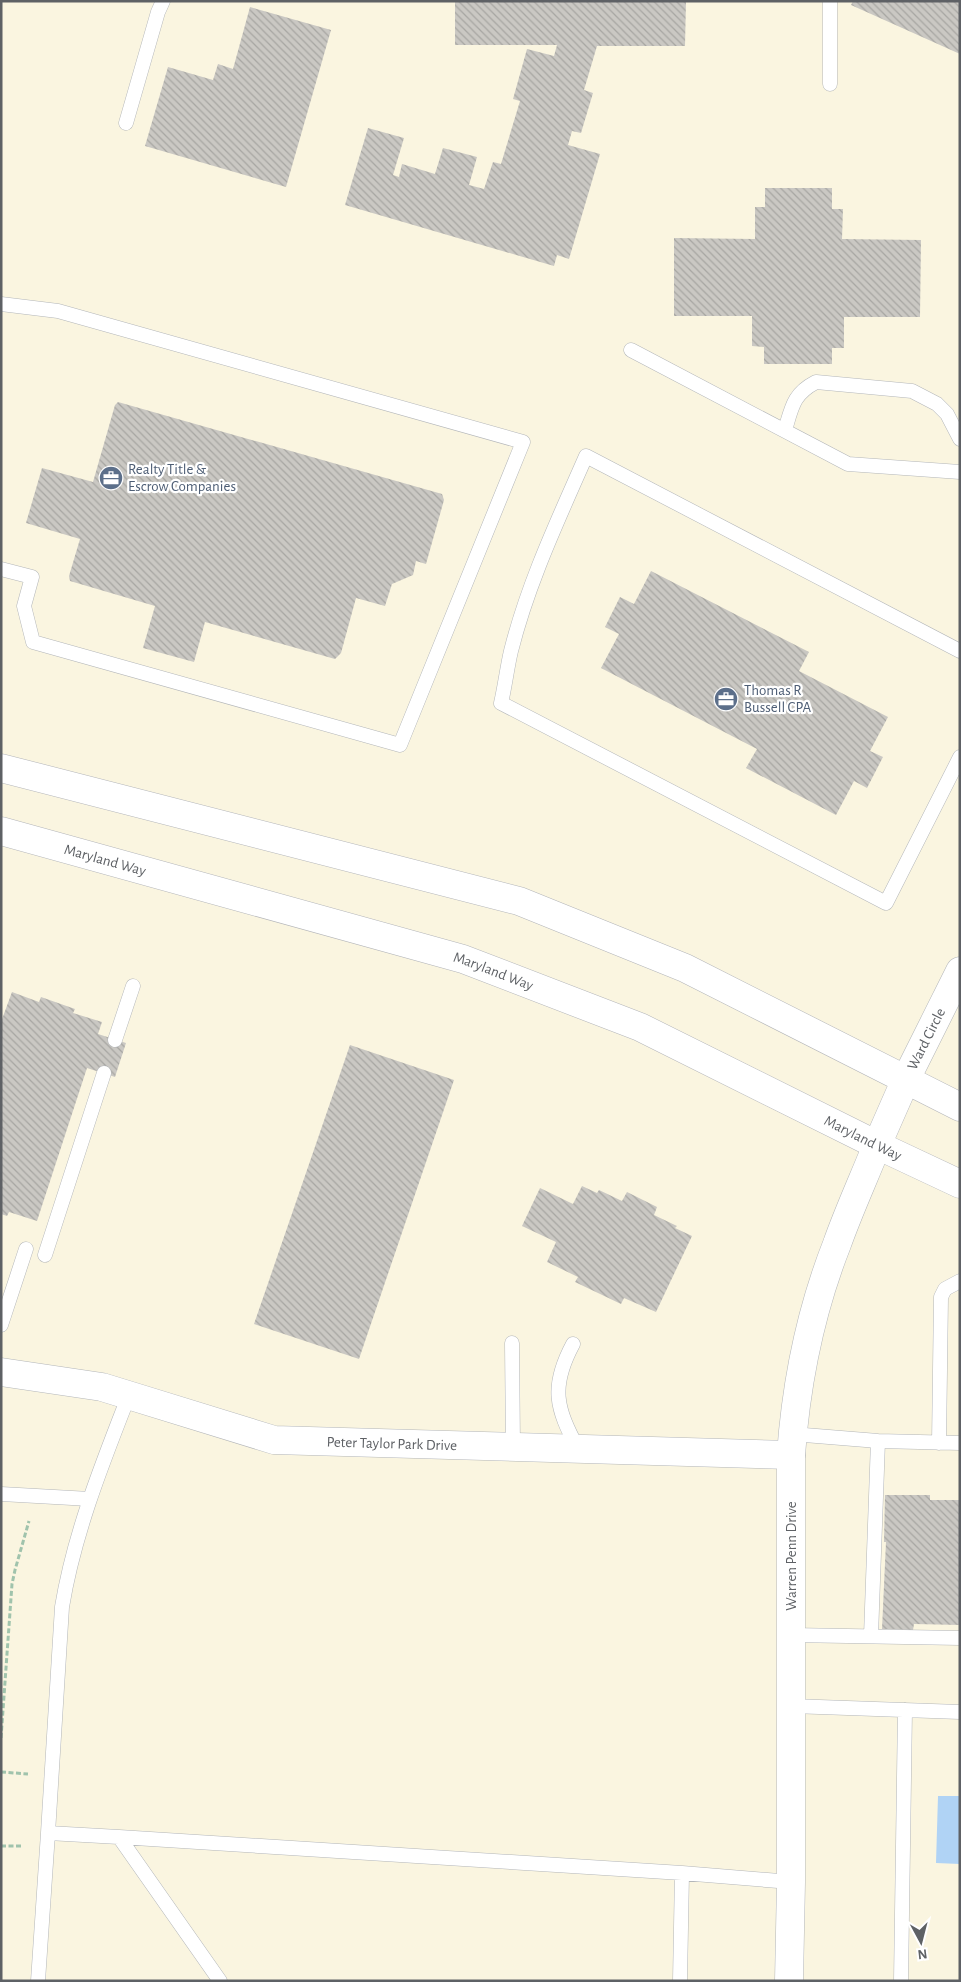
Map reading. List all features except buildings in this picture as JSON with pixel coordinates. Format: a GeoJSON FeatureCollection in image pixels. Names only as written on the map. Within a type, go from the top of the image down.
{"type":"FeatureCollection","features":[{"type":"Feature","properties":{"kind":"main road"},"geometry":{"type":"LineString","coordinates":[[1,768],[519,901],[685,968],[960,1107]]}},
{"type":"Feature","properties":{"kind":"main road","name":"Maryland Way"},"geometry":{"type":"LineString","coordinates":[[1,831],[463,959],[640,1027],[877,1145],[960,1184]]}},
{"type":"Feature","properties":{"kind":"main road","name":"Ward Circle"},"geometry":{"type":"LineString","coordinates":[[877,1145],[906,1079],[960,971]]}},
{"type":"Feature","properties":{"kind":"main road","name":"Warren Penn Drive"},"geometry":{"type":"LineString","coordinates":[[789,1981],[791,1882],[791,1444],[807,1347],[817,1307],[836,1244],[877,1145]]}},
{"type":"Feature","properties":{"kind":"main road","name":"Peter Taylor Park Drive"},"geometry":{"type":"LineString","coordinates":[[1,1372],[102,1388],[274,1440],[578,1449],[791,1444]]}},
{"type":"Feature","properties":{"kind":"lane"},"geometry":{"type":"LineString","coordinates":[[126,123],[158,12],[163,1]]}},
{"type":"Feature","properties":{"kind":"lane"},"geometry":{"type":"LineString","coordinates":[[830,1],[830,84]]}},
{"type":"Feature","properties":{"kind":"lane"},"geometry":{"type":"LineString","coordinates":[[1,304],[58,311],[523,442],[400,745],[33,642],[24,606],[32,577],[1,569]]}},
{"type":"Feature","properties":{"kind":"lane"},"geometry":{"type":"LineString","coordinates":[[630,350],[785,430],[819,451],[848,464],[960,472]]}},
{"type":"Feature","properties":{"kind":"lane"},"geometry":{"type":"LineString","coordinates":[[785,430],[797,395],[803,389],[816,382],[912,390],[938,404],[947,414],[960,440]]}},
{"type":"Feature","properties":{"kind":"lane"},"geometry":{"type":"LineString","coordinates":[[960,651],[586,456],[540,561],[530,589],[511,651],[501,703],[886,903],[960,757]]}},
{"type":"Feature","properties":{"kind":"lane"},"geometry":{"type":"LineString","coordinates":[[115,1040],[133,986]]}},
{"type":"Feature","properties":{"kind":"lane"},"geometry":{"type":"LineString","coordinates":[[46,1255],[104,1073]]}},
{"type":"Feature","properties":{"kind":"lane"},"geometry":{"type":"LineString","coordinates":[[1,1325],[26,1249]]}},
{"type":"Feature","properties":{"kind":"lane"},"geometry":{"type":"LineString","coordinates":[[939,1443],[941,1297],[945,1289],[960,1282]]}},
{"type":"Feature","properties":{"kind":"lane"},"geometry":{"type":"LineString","coordinates":[[512,1342],[513,1447]]}},
{"type":"Feature","properties":{"kind":"lane"},"geometry":{"type":"LineString","coordinates":[[573,1344],[558,1382],[558,1397],[565,1424],[578,1449]]}},
{"type":"Feature","properties":{"kind":"lane"},"geometry":{"type":"LineString","coordinates":[[38,1981],[62,1607],[67,1576],[90,1499],[128,1395]]}},
{"type":"Feature","properties":{"kind":"lane"},"geometry":{"type":"LineString","coordinates":[[871,1636],[878,1441]]}},
{"type":"Feature","properties":{"kind":"lane"},"geometry":{"type":"LineString","coordinates":[[791,1444],[878,1441],[960,1444]]}},
{"type":"Feature","properties":{"kind":"lane"},"geometry":{"type":"LineString","coordinates":[[1,1494],[90,1499]]}},
{"type":"Feature","properties":{"kind":"lane"},"geometry":{"type":"LineString","coordinates":[[791,1635],[960,1638]]}},
{"type":"Feature","properties":{"kind":"lane"},"geometry":{"type":"LineString","coordinates":[[791,1706],[960,1712]]}},
{"type":"Feature","properties":{"kind":"lane"},"geometry":{"type":"LineString","coordinates":[[901,1981],[905,1710]]}},
{"type":"Feature","properties":{"kind":"lane"},"geometry":{"type":"LineString","coordinates":[[48,1833],[682,1873],[791,1882]]}},
{"type":"Feature","properties":{"kind":"lane"},"geometry":{"type":"LineString","coordinates":[[119,1837],[220,1981]]}},
{"type":"Feature","properties":{"kind":"lane"},"geometry":{"type":"LineString","coordinates":[[680,1981],[682,1873]]}},
{"type":"Feature","properties":{"kind":"path"},"geometry":{"type":"LineString","coordinates":[[1,1738],[12,1584],[36,1496]]}},
{"type":"Feature","properties":{"kind":"path"},"geometry":{"type":"LineString","coordinates":[[1,1772],[28,1774],[27,1783]]}},
{"type":"Feature","properties":{"kind":"path"},"geometry":{"type":"LineString","coordinates":[[1,1846],[22,1846],[22,1837]]}},
{"type":"Feature","properties":{"kind":"shaded area"},"geometry":{"type":"Polygon","coordinates":[[[1,1],[960,1],[960,1981],[1,1981],[1,1]]]}},
{"type":"Feature","properties":{"kind":"water"},"geometry":{"type":"Polygon","coordinates":[[[938,1796],[960,1796],[960,1864],[936,1863],[938,1796]]]}},
{"type":"Feature","properties":{"kind":"place","name":"Realty Title & Escrow Companies"},"geometry":{"type":"Point","coordinates":[111,478]}},
{"type":"Feature","properties":{"kind":"place","name":"Thomas R Bussell CPA"},"geometry":{"type":"Point","coordinates":[726,699]}}]}
